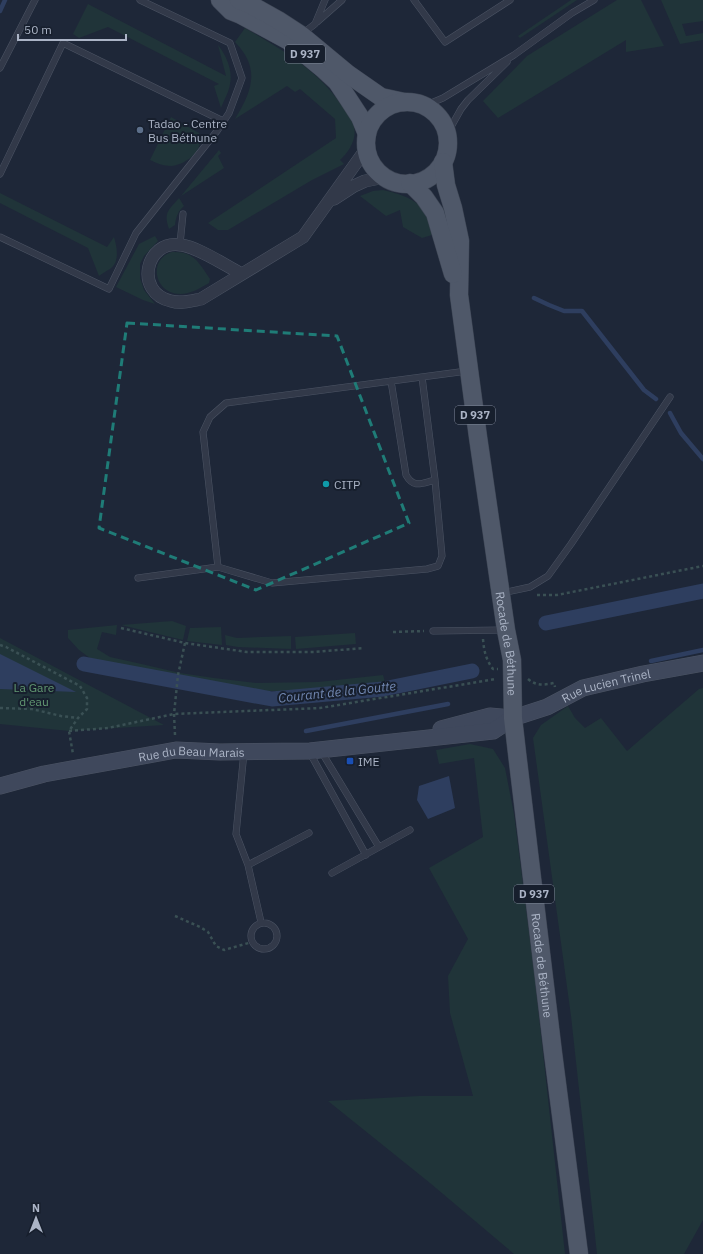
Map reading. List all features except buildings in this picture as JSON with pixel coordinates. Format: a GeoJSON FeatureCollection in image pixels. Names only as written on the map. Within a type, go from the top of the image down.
{"type":"FeatureCollection","features":[{"type":"Feature","properties":{"kind":"main road","name":"D 937"},"geometry":{"type":"LineString","coordinates":[[220,0],[232,11],[289,41],[337,82],[360,117],[366,141]]}},
{"type":"Feature","properties":{"kind":"main road","name":"D 937"},"geometry":{"type":"LineString","coordinates":[[239,0],[258,9],[301,35],[348,74],[381,97],[405,102]]}},
{"type":"Feature","properties":{"kind":"main road"},"geometry":{"type":"LineString","coordinates":[[405,102],[412,102],[424,106],[439,117],[444,125],[448,142],[447,151],[443,162],[430,176],[421,181],[410,183],[402,183],[385,177],[376,170],[369,160],[366,141],[372,121],[380,111],[392,104],[405,102]]}},
{"type":"Feature","properties":{"kind":"main road","name":"D 937"},"geometry":{"type":"LineString","coordinates":[[443,162],[446,185],[454,208],[460,241],[459,295],[469,370]]}},
{"type":"Feature","properties":{"kind":"main road","name":"D 937"},"geometry":{"type":"LineString","coordinates":[[410,183],[424,197],[435,213],[459,295]]}},
{"type":"Feature","properties":{"kind":"main road","name":"Rocade de Béthune"},"geometry":{"type":"LineString","coordinates":[[469,370],[500,594],[512,660],[513,718],[517,753],[553,1053],[580,1254]]}},
{"type":"Feature","properties":{"kind":"street"},"geometry":{"type":"LineString","coordinates":[[242,274],[193,248],[180,244],[161,248],[153,256],[148,273],[149,282],[153,291],[160,297],[171,301],[188,302],[201,300],[303,237],[328,202],[366,141]]}},
{"type":"Feature","properties":{"kind":"street"},"geometry":{"type":"LineString","coordinates":[[328,202],[354,186],[385,177]]}},
{"type":"Feature","properties":{"kind":"street","name":"Rue Lucien Trinel"},"geometry":{"type":"LineString","coordinates":[[513,718],[547,707],[583,688],[643,674],[703,663]]}},
{"type":"Feature","properties":{"kind":"street","name":"Rue du Beau Marais"},"geometry":{"type":"LineString","coordinates":[[0,786],[44,774],[176,750],[244,752],[315,751],[493,731],[513,718]]}},
{"type":"Feature","properties":{"kind":"lane"},"geometry":{"type":"LineString","coordinates":[[0,68],[35,0]]}},
{"type":"Feature","properties":{"kind":"lane"},"geometry":{"type":"LineString","coordinates":[[0,237],[109,289],[136,233],[217,131],[229,113],[242,78],[230,43],[140,0]]}},
{"type":"Feature","properties":{"kind":"lane"},"geometry":{"type":"LineString","coordinates":[[315,24],[325,0]]}},
{"type":"Feature","properties":{"kind":"lane"},"geometry":{"type":"LineString","coordinates":[[301,35],[342,0]]}},
{"type":"Feature","properties":{"kind":"lane"},"geometry":{"type":"LineString","coordinates":[[414,0],[445,42],[510,0]]}},
{"type":"Feature","properties":{"kind":"lane"},"geometry":{"type":"LineString","coordinates":[[424,106],[443,98],[514,54],[572,13],[594,0]]}},
{"type":"Feature","properties":{"kind":"lane"},"geometry":{"type":"LineString","coordinates":[[0,174],[63,43],[223,121]]}},
{"type":"Feature","properties":{"kind":"lane"},"geometry":{"type":"LineString","coordinates":[[447,134],[461,109],[468,100],[514,54]]}},
{"type":"Feature","properties":{"kind":"lane"},"geometry":{"type":"LineString","coordinates":[[180,244],[183,214]]}},
{"type":"Feature","properties":{"kind":"lane"},"geometry":{"type":"LineString","coordinates":[[218,567],[204,432],[210,417],[226,403],[469,370]]}},
{"type":"Feature","properties":{"kind":"lane"},"geometry":{"type":"LineString","coordinates":[[138,578],[218,567],[272,583],[427,569],[438,566],[442,556],[435,480],[422,377]]}},
{"type":"Feature","properties":{"kind":"lane"},"geometry":{"type":"LineString","coordinates":[[391,381],[406,476],[410,482],[415,484],[435,480]]}},
{"type":"Feature","properties":{"kind":"lane"},"geometry":{"type":"LineString","coordinates":[[500,594],[530,587],[548,576],[670,397]]}},
{"type":"Feature","properties":{"kind":"lane"},"geometry":{"type":"LineString","coordinates":[[432,630],[506,630]]}},
{"type":"Feature","properties":{"kind":"lane"},"geometry":{"type":"LineString","coordinates":[[315,751],[379,847]]}},
{"type":"Feature","properties":{"kind":"lane"},"geometry":{"type":"LineString","coordinates":[[315,751],[366,854]]}},
{"type":"Feature","properties":{"kind":"lane"},"geometry":{"type":"LineString","coordinates":[[244,752],[236,834],[248,865],[261,922]]}},
{"type":"Feature","properties":{"kind":"lane"},"geometry":{"type":"LineString","coordinates":[[332,873],[410,830]]}},
{"type":"Feature","properties":{"kind":"lane"},"geometry":{"type":"LineString","coordinates":[[248,865],[309,833]]}},
{"type":"Feature","properties":{"kind":"lane"},"geometry":{"type":"LineString","coordinates":[[261,922],[271,924],[278,934],[275,944],[271,947],[262,949],[255,946],[252,942],[250,938],[252,929],[261,922]]}},
{"type":"Feature","properties":{"kind":"path"},"geometry":{"type":"LineString","coordinates":[[530,587],[537,595],[557,595],[703,566]]}},
{"type":"Feature","properties":{"kind":"path"},"geometry":{"type":"LineString","coordinates":[[121,628],[185,644],[246,652],[314,652],[364,648]]}},
{"type":"Feature","properties":{"kind":"path"},"geometry":{"type":"LineString","coordinates":[[393,632],[432,630]]}},
{"type":"Feature","properties":{"kind":"path"},"geometry":{"type":"LineString","coordinates":[[176,750],[174,714],[178,675],[185,644]]}},
{"type":"Feature","properties":{"kind":"path"},"geometry":{"type":"LineString","coordinates":[[0,646],[6,647],[80,686],[87,698],[87,709],[78,718],[69,731],[75,768]]}},
{"type":"Feature","properties":{"kind":"path"},"geometry":{"type":"LineString","coordinates":[[69,731],[108,728],[174,714],[320,708],[512,676]]}},
{"type":"Feature","properties":{"kind":"path"},"geometry":{"type":"LineString","coordinates":[[0,708],[32,709],[61,716],[78,718]]}},
{"type":"Feature","properties":{"kind":"path"},"geometry":{"type":"LineString","coordinates":[[175,916],[208,932],[216,946],[224,950],[252,942]]}},
{"type":"Feature","properties":{"kind":"highlighted area"},"geometry":{"type":"Polygon","coordinates":[[[127,323],[337,336],[409,523],[256,590],[99,528],[127,323]]]}},
{"type":"Feature","properties":{"kind":"green space"},"geometry":{"type":"Polygon","coordinates":[[[571,0],[577,0],[520,38],[518,36],[571,0]]]}},
{"type":"Feature","properties":{"kind":"green space"},"geometry":{"type":"Polygon","coordinates":[[[617,0],[641,0],[664,46],[626,52],[626,40],[498,118],[483,101],[527,56],[617,0]]]}},
{"type":"Feature","properties":{"kind":"green space"},"geometry":{"type":"Polygon","coordinates":[[[661,0],[703,0],[703,21],[682,24],[686,36],[703,33],[703,40],[680,44],[661,0]]]}},
{"type":"Feature","properties":{"kind":"green space"},"geometry":{"type":"Polygon","coordinates":[[[88,4],[226,76],[218,45],[224,53],[231,73],[228,93],[221,108],[214,86],[219,84],[108,27],[79,38],[73,34],[88,4]]]}},
{"type":"Feature","properties":{"kind":"green space"},"geometry":{"type":"Polygon","coordinates":[[[245,28],[298,61],[322,81],[351,119],[355,132],[349,149],[340,160],[344,164],[312,180],[228,230],[218,230],[208,223],[336,138],[335,119],[300,89],[295,92],[287,86],[235,119],[246,99],[251,80],[251,71],[248,61],[235,42],[245,28]]]}},
{"type":"Feature","properties":{"kind":"green space"},"geometry":{"type":"Polygon","coordinates":[[[171,117],[199,133],[200,143],[196,152],[189,159],[180,164],[171,166],[150,160],[171,117]]]}},
{"type":"Feature","properties":{"kind":"green space"},"geometry":{"type":"Polygon","coordinates":[[[219,150],[221,153],[218,156],[224,168],[181,196],[219,150]]]}},
{"type":"Feature","properties":{"kind":"green space"},"geometry":{"type":"Polygon","coordinates":[[[383,190],[413,200],[418,204],[426,214],[432,235],[422,238],[403,227],[400,210],[386,216],[360,196],[373,191],[383,190]]]}},
{"type":"Feature","properties":{"kind":"green space"},"geometry":{"type":"Polygon","coordinates":[[[0,193],[107,247],[114,237],[117,254],[113,266],[99,276],[88,248],[0,203],[0,193]]]}},
{"type":"Feature","properties":{"kind":"green space"},"geometry":{"type":"Polygon","coordinates":[[[179,198],[184,206],[178,214],[175,225],[169,229],[167,215],[179,198]]]}},
{"type":"Feature","properties":{"kind":"green space"},"geometry":{"type":"Polygon","coordinates":[[[155,236],[158,241],[144,256],[140,264],[140,278],[144,290],[155,304],[116,287],[139,244],[155,236]]]}},
{"type":"Feature","properties":{"kind":"green space"},"geometry":{"type":"Polygon","coordinates":[[[172,252],[186,254],[195,259],[210,279],[209,283],[184,294],[171,293],[165,289],[157,276],[157,269],[159,262],[164,256],[172,252]]]}},
{"type":"Feature","properties":{"kind":"green space"},"geometry":{"type":"Polygon","coordinates":[[[172,621],[186,626],[183,640],[121,625],[172,621]]]}},
{"type":"Feature","properties":{"kind":"green space"},"geometry":{"type":"Polygon","coordinates":[[[117,625],[116,635],[102,632],[97,649],[110,657],[180,673],[256,683],[318,682],[383,675],[385,682],[296,691],[251,691],[175,680],[109,666],[94,661],[79,650],[68,638],[68,630],[117,625]]]}},
{"type":"Feature","properties":{"kind":"green space"},"geometry":{"type":"Polygon","coordinates":[[[221,627],[222,645],[187,641],[190,628],[221,627]]]}},
{"type":"Feature","properties":{"kind":"green space"},"geometry":{"type":"Polygon","coordinates":[[[355,633],[356,644],[296,649],[295,637],[355,633]]]}},
{"type":"Feature","properties":{"kind":"green space"},"geometry":{"type":"Polygon","coordinates":[[[225,635],[237,638],[291,636],[291,649],[238,647],[226,645],[225,635]]]}},
{"type":"Feature","properties":{"kind":"green space","name":"La Gare d'eau"},"geometry":{"type":"Polygon","coordinates":[[[0,638],[164,725],[69,731],[0,724],[0,638]]]}},
{"type":"Feature","properties":{"kind":"green space"},"geometry":{"type":"Polygon","coordinates":[[[703,688],[703,1220],[684,1254],[597,1254],[571,1016],[533,738],[541,725],[568,706],[575,718],[585,728],[601,718],[627,751],[699,689],[703,688]]]}},
{"type":"Feature","properties":{"kind":"green space"},"geometry":{"type":"Polygon","coordinates":[[[470,744],[493,749],[505,768],[514,814],[534,971],[565,1254],[514,1254],[430,1183],[328,1101],[419,1096],[473,1096],[450,1013],[448,976],[468,939],[429,868],[483,837],[474,758],[439,764],[436,750],[470,744]]]}},
{"type":"Feature","properties":{"kind":"water"},"geometry":{"type":"Polygon","coordinates":[[[0,654],[76,692],[0,689],[0,654]]]}},
{"type":"Feature","properties":{"kind":"water"},"geometry":{"type":"Polygon","coordinates":[[[449,776],[455,808],[428,819],[417,800],[419,786],[449,776]]]}},
{"type":"Feature","properties":{"kind":"waterway"},"geometry":{"type":"LineString","coordinates":[[0,11],[5,0]]}},
{"type":"Feature","properties":{"kind":"waterway"},"geometry":{"type":"LineString","coordinates":[[534,298],[564,311],[582,311],[644,390],[656,399]]}},
{"type":"Feature","properties":{"kind":"waterway"},"geometry":{"type":"LineString","coordinates":[[670,413],[681,433],[703,459]]}},
{"type":"Feature","properties":{"kind":"waterway","name":"Courant de la Goutte"},"geometry":{"type":"LineString","coordinates":[[546,623],[703,591]]}},
{"type":"Feature","properties":{"kind":"waterway"},"geometry":{"type":"LineString","coordinates":[[651,661],[703,650]]}},
{"type":"Feature","properties":{"kind":"waterway","name":"Courant de la Goutte"},"geometry":{"type":"LineString","coordinates":[[84,664],[272,699],[383,689],[472,671]]}},
{"type":"Feature","properties":{"kind":"waterway"},"geometry":{"type":"LineString","coordinates":[[306,731],[448,704]]}},
{"type":"Feature","properties":{"kind":"place","name":"Tadao - Centre Bus Béthune"},"geometry":{"type":"Point","coordinates":[140,130]}},
{"type":"Feature","properties":{"kind":"place","name":"CITP"},"geometry":{"type":"Point","coordinates":[326,484]}},
{"type":"Feature","properties":{"kind":"place","name":"IME"},"geometry":{"type":"Point","coordinates":[350,761]}}]}
